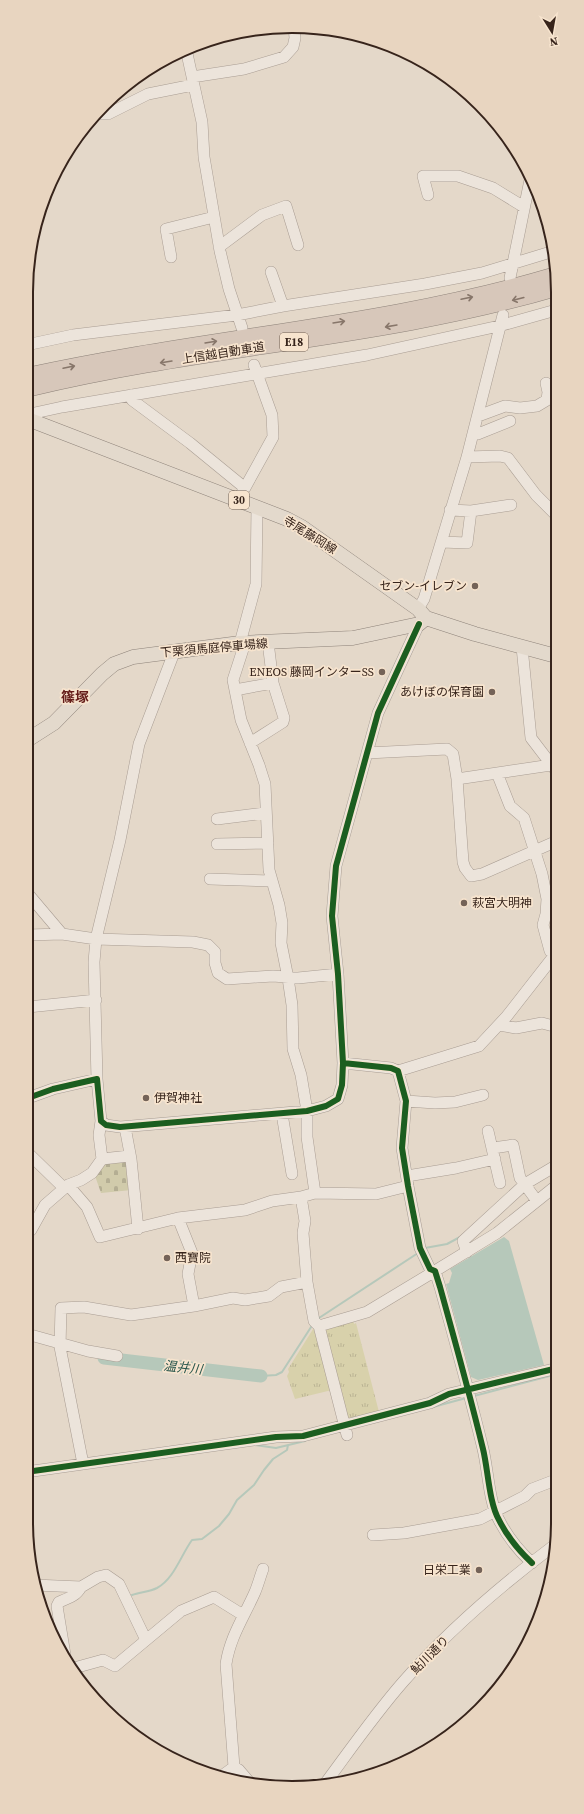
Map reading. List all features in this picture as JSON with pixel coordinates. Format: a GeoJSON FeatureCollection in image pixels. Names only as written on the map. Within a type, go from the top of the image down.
{"type":"FeatureCollection","features":[{"type":"Feature","properties":{"kind":"highway","name":"上信越自動車道"},"geometry":{"type":"LineString","coordinates":[[33,375],[159,350],[408,310],[486,294],[550,277]]}},
{"type":"Feature","properties":{"kind":"highway","name":"上信越自動車道"},"geometry":{"type":"LineString","coordinates":[[33,388],[162,362],[414,322],[489,306],[551,289]]}},
{"type":"Feature","properties":{"kind":"main road","name":"寺尾藤岡線"},"geometry":{"type":"LineString","coordinates":[[33,421],[242,494],[257,507],[287,519],[302,527],[421,617],[551,655]]}},
{"type":"Feature","properties":{"kind":"main road","name":"下栗須馬庭停車場線"},"geometry":{"type":"LineString","coordinates":[[33,736],[54,723],[102,674],[114,664],[133,657],[175,650],[243,643],[353,638],[421,617]]}},
{"type":"Feature","properties":{"kind":"street"},"geometry":{"type":"LineString","coordinates":[[104,114],[108,114],[148,94],[192,81],[244,70],[284,57],[293,47],[295,33]]}},
{"type":"Feature","properties":{"kind":"street"},"geometry":{"type":"LineString","coordinates":[[187,56],[202,122],[204,157],[219,247],[229,289],[242,328]]}},
{"type":"Feature","properties":{"kind":"street"},"geometry":{"type":"LineString","coordinates":[[428,195],[423,176],[458,176],[494,188],[524,207]]}},
{"type":"Feature","properties":{"kind":"street"},"geometry":{"type":"LineString","coordinates":[[510,278],[528,187]]}},
{"type":"Feature","properties":{"kind":"street"},"geometry":{"type":"LineString","coordinates":[[219,247],[262,215],[286,206],[298,245]]}},
{"type":"Feature","properties":{"kind":"street"},"geometry":{"type":"LineString","coordinates":[[171,257],[166,229],[214,217]]}},
{"type":"Feature","properties":{"kind":"street"},"geometry":{"type":"LineString","coordinates":[[33,344],[73,335],[237,315],[284,306],[425,284],[482,273],[548,253]]}},
{"type":"Feature","properties":{"kind":"street"},"geometry":{"type":"LineString","coordinates":[[271,272],[284,306]]}},
{"type":"Feature","properties":{"kind":"street"},"geometry":{"type":"LineString","coordinates":[[33,413],[131,395],[255,369],[367,355],[499,326],[551,311]]}},
{"type":"Feature","properties":{"kind":"street"},"geometry":{"type":"LineString","coordinates":[[101,1121],[106,1126],[125,1127],[282,1114],[307,1111],[326,1106],[338,1099],[342,1085],[343,1063],[338,974],[332,916],[336,866],[378,712],[421,617],[424,599],[467,457],[503,315]]}},
{"type":"Feature","properties":{"kind":"street"},"geometry":{"type":"LineString","coordinates":[[131,395],[132,400],[190,443],[242,494],[273,437],[272,415],[255,369]]}},
{"type":"Feature","properties":{"kind":"street"},"geometry":{"type":"LineString","coordinates":[[478,416],[505,406],[520,408],[538,406],[547,400],[548,392],[546,383]]}},
{"type":"Feature","properties":{"kind":"street"},"geometry":{"type":"LineString","coordinates":[[474,429],[478,434],[510,421]]}},
{"type":"Feature","properties":{"kind":"street"},"geometry":{"type":"LineString","coordinates":[[467,457],[500,456],[508,458],[536,495],[551,510]]}},
{"type":"Feature","properties":{"kind":"street"},"geometry":{"type":"LineString","coordinates":[[450,510],[471,511],[511,506]]}},
{"type":"Feature","properties":{"kind":"street"},"geometry":{"type":"LineString","coordinates":[[257,507],[256,584],[233,680],[241,720],[260,765],[265,784],[265,812],[271,881],[280,905],[282,923],[281,944],[292,1005],[293,1049],[301,1075],[307,1111],[307,1137],[315,1193]]}},
{"type":"Feature","properties":{"kind":"street"},"geometry":{"type":"LineString","coordinates":[[442,542],[467,543],[471,511]]}},
{"type":"Feature","properties":{"kind":"street"},"geometry":{"type":"LineString","coordinates":[[250,743],[284,722],[273,683],[268,642]]}},
{"type":"Feature","properties":{"kind":"street"},"geometry":{"type":"LineString","coordinates":[[522,647],[531,738],[551,764]]}},
{"type":"Feature","properties":{"kind":"street"},"geometry":{"type":"LineString","coordinates":[[102,1160],[99,1135],[101,1121],[97,1079],[94,962],[96,940],[120,840],[139,744],[175,650]]}},
{"type":"Feature","properties":{"kind":"street"},"geometry":{"type":"LineString","coordinates":[[235,690],[273,683]]}},
{"type":"Feature","properties":{"kind":"street"},"geometry":{"type":"LineString","coordinates":[[367,753],[447,749],[453,754],[457,779],[463,862],[464,868],[470,876],[482,874],[551,844]]}},
{"type":"Feature","properties":{"kind":"street"},"geometry":{"type":"LineString","coordinates":[[457,779],[497,773],[551,768]]}},
{"type":"Feature","properties":{"kind":"street"},"geometry":{"type":"LineString","coordinates":[[497,773],[510,806],[524,818],[530,832],[534,851],[542,874],[547,899],[546,914],[543,925],[551,951]]}},
{"type":"Feature","properties":{"kind":"street"},"geometry":{"type":"LineString","coordinates":[[217,819],[265,812]]}},
{"type":"Feature","properties":{"kind":"street"},"geometry":{"type":"LineString","coordinates":[[217,844],[268,843]]}},
{"type":"Feature","properties":{"kind":"street"},"geometry":{"type":"LineString","coordinates":[[210,879],[239,882],[271,881]]}},
{"type":"Feature","properties":{"kind":"street"},"geometry":{"type":"LineString","coordinates":[[33,901],[62,934]]}},
{"type":"Feature","properties":{"kind":"street"},"geometry":{"type":"LineString","coordinates":[[33,935],[62,934],[96,940],[193,942],[208,945],[214,952],[218,973],[227,979],[273,976],[288,978],[338,974]]}},
{"type":"Feature","properties":{"kind":"street"},"geometry":{"type":"LineString","coordinates":[[343,1063],[391,1068],[398,1071],[479,1046],[499,1024],[551,959]]}},
{"type":"Feature","properties":{"kind":"street"},"geometry":{"type":"LineString","coordinates":[[33,1006],[96,1000]]}},
{"type":"Feature","properties":{"kind":"street"},"geometry":{"type":"LineString","coordinates":[[499,1024],[516,1028],[542,1023],[551,1025]]}},
{"type":"Feature","properties":{"kind":"street"},"geometry":{"type":"LineString","coordinates":[[398,1071],[406,1101],[402,1148],[420,1248],[430,1269],[435,1272],[473,1406],[487,1465],[495,1512],[521,1553],[532,1563]]}},
{"type":"Feature","properties":{"kind":"street"},"geometry":{"type":"LineString","coordinates":[[33,1096],[53,1089],[97,1079]]}},
{"type":"Feature","properties":{"kind":"street"},"geometry":{"type":"LineString","coordinates":[[406,1101],[434,1103],[455,1102],[483,1095]]}},
{"type":"Feature","properties":{"kind":"street"},"geometry":{"type":"LineString","coordinates":[[282,1114],[292,1174]]}},
{"type":"Feature","properties":{"kind":"street"},"geometry":{"type":"LineString","coordinates":[[125,1127],[129,1156],[131,1159],[138,1229]]}},
{"type":"Feature","properties":{"kind":"street"},"geometry":{"type":"LineString","coordinates":[[488,1131],[500,1183]]}},
{"type":"Feature","properties":{"kind":"street"},"geometry":{"type":"LineString","coordinates":[[33,1157],[86,1206],[100,1237],[138,1229],[178,1218],[245,1210],[272,1201],[301,1197],[315,1193],[376,1194],[408,1181],[456,1168],[494,1154],[513,1145],[520,1178],[537,1201]]}},
{"type":"Feature","properties":{"kind":"street"},"geometry":{"type":"LineString","coordinates":[[33,1226],[45,1205],[66,1187],[86,1177],[102,1160],[129,1156]]}},
{"type":"Feature","properties":{"kind":"street"},"geometry":{"type":"LineString","coordinates":[[467,1252],[463,1241],[525,1184],[551,1169]]}},
{"type":"Feature","properties":{"kind":"street"},"geometry":{"type":"LineString","coordinates":[[319,1326],[367,1312],[497,1233],[551,1190]]}},
{"type":"Feature","properties":{"kind":"street"},"geometry":{"type":"LineString","coordinates":[[301,1197],[305,1221],[303,1233],[307,1282],[314,1321],[319,1326],[346,1430]]}},
{"type":"Feature","properties":{"kind":"street"},"geometry":{"type":"LineString","coordinates":[[178,1218],[192,1253],[188,1274],[194,1306]]}},
{"type":"Feature","properties":{"kind":"street"},"geometry":{"type":"LineString","coordinates":[[83,1464],[60,1342],[61,1308],[84,1307],[130,1315],[194,1306],[233,1298],[245,1300],[269,1296],[281,1287],[307,1282]]}},
{"type":"Feature","properties":{"kind":"street"},"geometry":{"type":"LineString","coordinates":[[33,1335],[88,1351],[117,1356]]}},
{"type":"Feature","properties":{"kind":"street"},"geometry":{"type":"LineString","coordinates":[[33,1471],[276,1437],[298,1437],[346,1430],[430,1403],[449,1394],[469,1392],[551,1370]]}},
{"type":"Feature","properties":{"kind":"street"},"geometry":{"type":"LineString","coordinates":[[373,1535],[404,1533],[480,1519],[525,1496],[532,1489],[551,1482]]}},
{"type":"Feature","properties":{"kind":"street","name":"鮎川通り"},"geometry":{"type":"LineString","coordinates":[[329,1778],[403,1682],[441,1642],[494,1595],[549,1549]]}},
{"type":"Feature","properties":{"kind":"street"},"geometry":{"type":"LineString","coordinates":[[234,1768],[226,1664],[233,1635],[254,1593],[263,1569]]}},
{"type":"Feature","properties":{"kind":"street"},"geometry":{"type":"LineString","coordinates":[[64,1645],[57,1606],[59,1602],[72,1598],[81,1587],[98,1577],[106,1575],[119,1584],[146,1640]]}},
{"type":"Feature","properties":{"kind":"street"},"geometry":{"type":"LineString","coordinates":[[41,1585],[81,1587]]}},
{"type":"Feature","properties":{"kind":"street"},"geometry":{"type":"LineString","coordinates":[[78,1667],[103,1660],[115,1666],[181,1611],[214,1597],[243,1615]]}},
{"type":"Feature","properties":{"kind":"street"},"geometry":{"type":"LineString","coordinates":[[227,1772],[234,1768]]}},
{"type":"Feature","properties":{"kind":"street"},"geometry":{"type":"LineString","coordinates":[[234,1768],[239,1770],[247,1777]]}},
{"type":"Feature","properties":{"kind":"green space"},"geometry":{"type":"Polygon","coordinates":[[[127,1158],[132,1190],[101,1193],[94,1173],[102,1162],[127,1158]]]}},
{"type":"Feature","properties":{"kind":"green space"},"geometry":{"type":"Polygon","coordinates":[[[353,1319],[354,1324],[356,1323],[379,1412],[352,1419],[346,1417],[323,1332],[326,1326],[353,1319]]]}},
{"type":"Feature","properties":{"kind":"green space"},"geometry":{"type":"Polygon","coordinates":[[[315,1326],[332,1390],[295,1399],[287,1376],[289,1372],[288,1369],[315,1326]]]}},
{"type":"Feature","properties":{"kind":"shaded area"},"geometry":{"type":"Polygon","coordinates":[[[504,1237],[509,1241],[544,1365],[478,1380],[471,1377],[446,1284],[449,1283],[452,1273],[450,1269],[504,1237]]]}},
{"type":"Feature","properties":{"kind":"waterway"},"geometry":{"type":"LineString","coordinates":[[425,1248],[447,1244],[460,1237]]}},
{"type":"Feature","properties":{"kind":"waterway"},"geometry":{"type":"LineString","coordinates":[[319,1318],[418,1253]]}},
{"type":"Feature","properties":{"kind":"waterway","name":"温井川"},"geometry":{"type":"LineString","coordinates":[[261,1376],[276,1375],[282,1372],[313,1324]]}},
{"type":"Feature","properties":{"kind":"waterway","name":"温井川"},"geometry":{"type":"LineString","coordinates":[[104,1358],[261,1376]]}},
{"type":"Feature","properties":{"kind":"waterway"},"geometry":{"type":"LineString","coordinates":[[474,1396],[551,1376]]}},
{"type":"Feature","properties":{"kind":"waterway"},"geometry":{"type":"LineString","coordinates":[[433,1407],[466,1398]]}},
{"type":"Feature","properties":{"kind":"waterway"},"geometry":{"type":"LineString","coordinates":[[255,1445],[276,1448],[305,1441]]}},
{"type":"Feature","properties":{"kind":"waterway"},"geometry":{"type":"LineString","coordinates":[[132,1595],[157,1588],[163,1584],[173,1573],[192,1540],[202,1539],[219,1526],[229,1514],[237,1500],[254,1485],[273,1459],[287,1450],[288,1445]]}},
{"type":"Feature","properties":{"kind":"cycle path"},"geometry":{"type":"LineString","coordinates":[[33,1096],[53,1089],[97,1079],[101,1121],[106,1125],[120,1127],[307,1111],[326,1106],[338,1099],[342,1085],[343,1063],[338,974],[332,916],[336,866],[378,713],[419,624]]}},
{"type":"Feature","properties":{"kind":"cycle path"},"geometry":{"type":"LineString","coordinates":[[343,1063],[391,1068],[398,1071],[406,1101],[402,1148],[420,1248],[430,1269],[435,1271],[440,1287],[485,1457],[493,1505],[502,1526],[518,1548],[532,1563]]}},
{"type":"Feature","properties":{"kind":"cycle path"},"geometry":{"type":"LineString","coordinates":[[33,1471],[276,1437],[303,1436],[430,1403],[449,1394],[551,1370]]}},
{"type":"Feature","properties":{"kind":"place","name":"セブン-イレブン"},"geometry":{"type":"Point","coordinates":[475,586]}},
{"type":"Feature","properties":{"kind":"place","name":"ENEOS 藤岡インターSS"},"geometry":{"type":"Point","coordinates":[382,672]}},
{"type":"Feature","properties":{"kind":"place","name":"あけぼの保育園"},"geometry":{"type":"Point","coordinates":[492,692]}},
{"type":"Feature","properties":{"kind":"place","name":"萩宮大明神"},"geometry":{"type":"Point","coordinates":[464,903]}},
{"type":"Feature","properties":{"kind":"place","name":"伊賀神社"},"geometry":{"type":"Point","coordinates":[146,1098]}},
{"type":"Feature","properties":{"kind":"place","name":"西寶院"},"geometry":{"type":"Point","coordinates":[167,1258]}},
{"type":"Feature","properties":{"kind":"place","name":"日栄工業"},"geometry":{"type":"Point","coordinates":[479,1570]}},
{"type":"Feature","properties":{"kind":"district","name":"篠塚"},"geometry":{"type":"Point","coordinates":[75,697]}}]}
